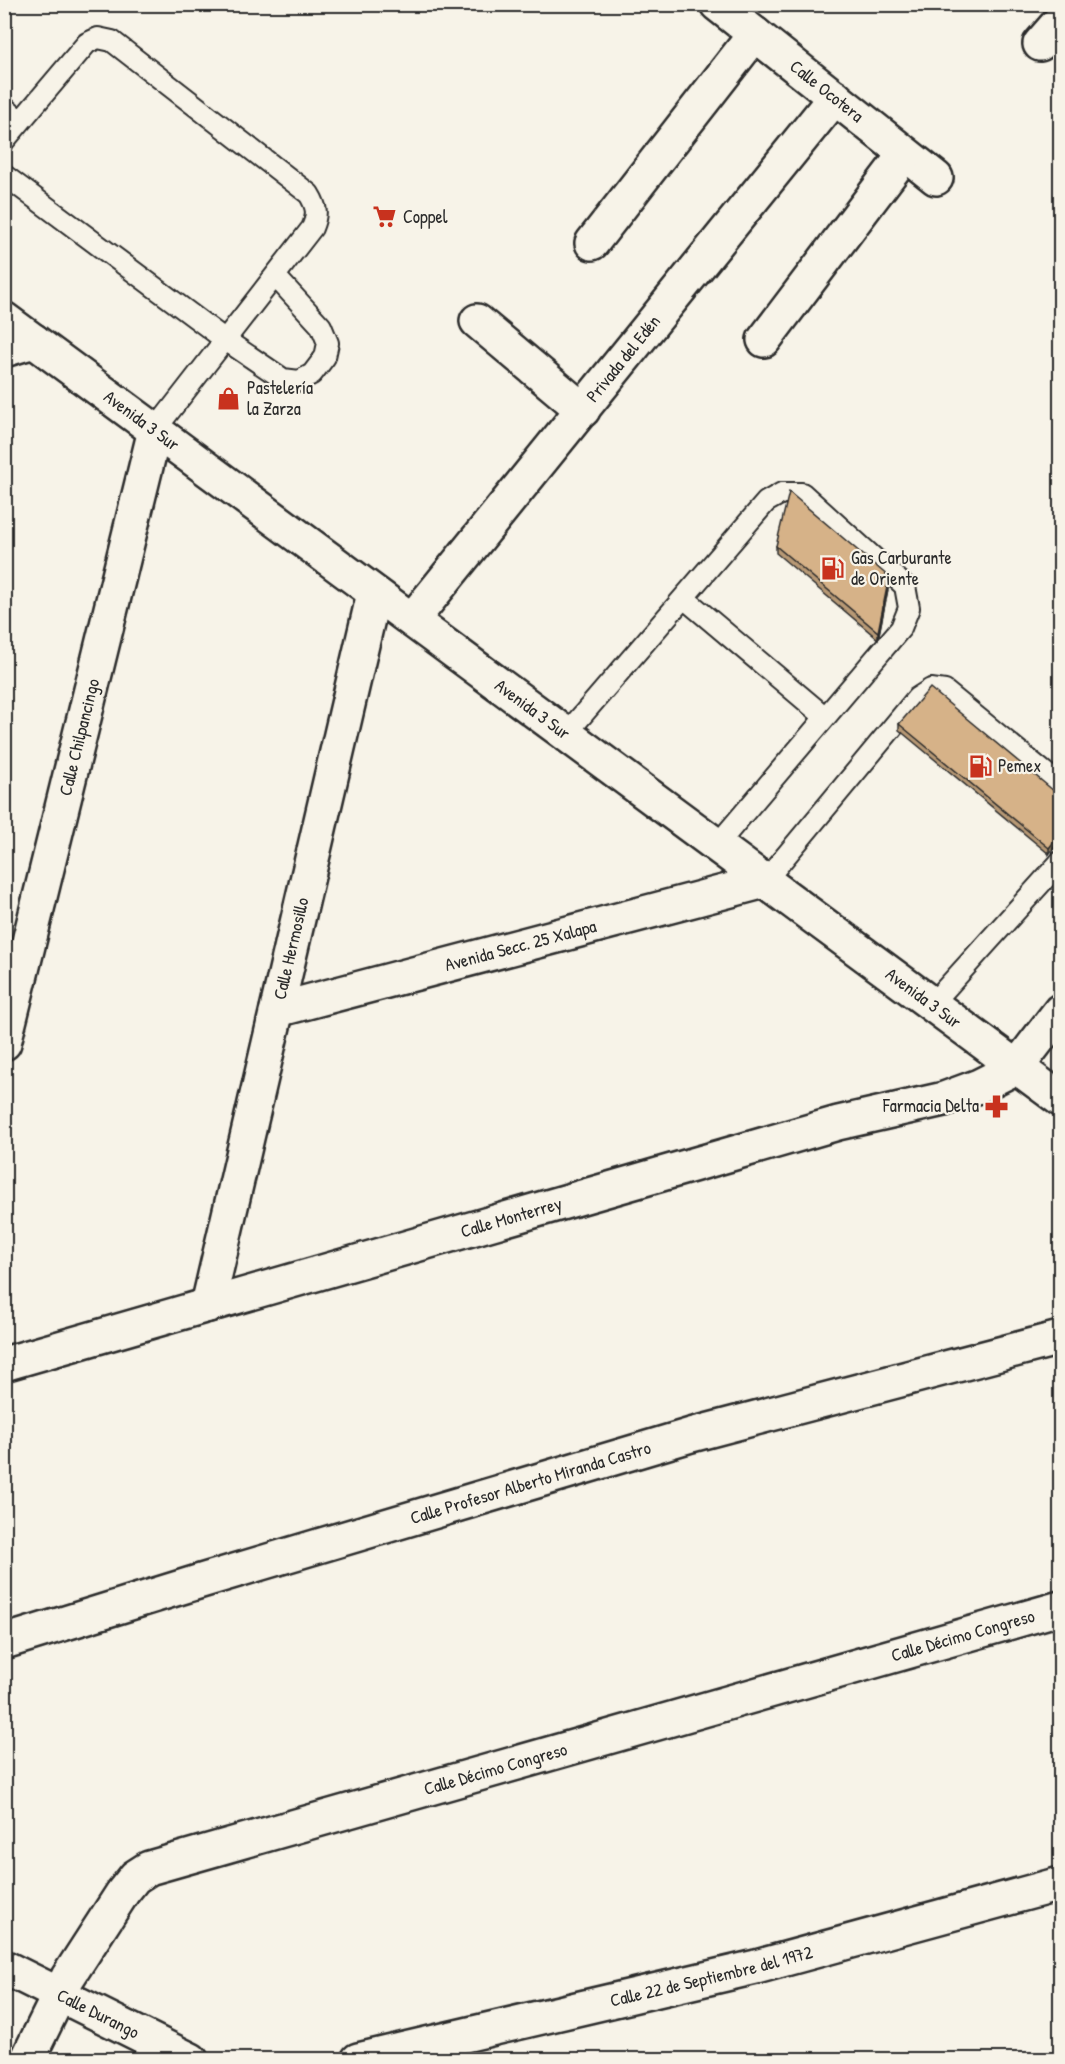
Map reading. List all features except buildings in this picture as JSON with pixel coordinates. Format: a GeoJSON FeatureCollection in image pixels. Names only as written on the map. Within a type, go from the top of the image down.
{"type":"FeatureCollection","features":[{"type":"Feature","properties":{"kind":"street","name":"Calle Ocotera"},"geometry":{"type":"LineString","coordinates":[[717,4],[936,178]]}},
{"type":"Feature","properties":{"kind":"street"},"geometry":{"type":"LineString","coordinates":[[592,243],[755,34]]}},
{"type":"Feature","properties":{"kind":"street","name":"Privada del Edén"},"geometry":{"type":"LineString","coordinates":[[412,620],[835,97]]}},
{"type":"Feature","properties":{"kind":"street"},"geometry":{"type":"LineString","coordinates":[[764,340],[905,154]]}},
{"type":"Feature","properties":{"kind":"street","name":"Avenida 3 Sur"},"geometry":{"type":"LineString","coordinates":[[4,320],[19,346],[154,430],[1060,1100]]}},
{"type":"Feature","properties":{"kind":"street"},"geometry":{"type":"LineString","coordinates":[[477,321],[583,410]]}},
{"type":"Feature","properties":{"kind":"street","name":"Calle Chilpancingo"},"geometry":{"type":"LineString","coordinates":[[4,1043],[154,430]]}},
{"type":"Feature","properties":{"kind":"street","name":"Calle Hermosillo"},"geometry":{"type":"LineString","coordinates":[[208,1305],[374,593]]}},
{"type":"Feature","properties":{"kind":"street","name":"Avenida Secc. 25 Xalapa"},"geometry":{"type":"LineString","coordinates":[[277,1010],[765,881]]}},
{"type":"Feature","properties":{"kind":"street"},"geometry":{"type":"LineString","coordinates":[[1017,1067],[1060,1011]]}},
{"type":"Feature","properties":{"kind":"street","name":"Calle Monterrey"},"geometry":{"type":"LineString","coordinates":[[4,1364],[838,1123],[944,1098],[979,1086],[1017,1067]]}},
{"type":"Feature","properties":{"kind":"street","name":"Calle Profesor Alberto Miranda Castro"},"geometry":{"type":"LineString","coordinates":[[4,1642],[691,1435],[1060,1338]]}},
{"type":"Feature","properties":{"kind":"street","name":"Calle Décimo Congreso"},"geometry":{"type":"LineString","coordinates":[[27,2060],[58,1992],[123,1892],[135,1877],[149,1868],[1060,1608]]}},
{"type":"Feature","properties":{"kind":"street","name":"Calle 22 de Septiembre del 1972"},"geometry":{"type":"LineString","coordinates":[[358,2060],[756,1967],[1060,1884]]}},
{"type":"Feature","properties":{"kind":"street","name":"Calle Durango"},"geometry":{"type":"LineString","coordinates":[[4,1967],[191,2060]]}},
{"type":"Feature","properties":{"kind":"lane"},"geometry":{"type":"LineString","coordinates":[[4,141],[87,43],[98,39],[112,41],[309,194],[316,205],[317,216],[312,228],[276,277],[224,339],[154,430]]}},
{"type":"Feature","properties":{"kind":"lane"},"geometry":{"type":"LineString","coordinates":[[4,107],[20,121]]}},
{"type":"Feature","properties":{"kind":"lane"},"geometry":{"type":"LineString","coordinates":[[4,175],[224,339],[283,379],[299,381],[312,374],[325,357],[328,343],[321,326],[276,277]]}},
{"type":"Feature","properties":{"kind":"lane"},"geometry":{"type":"LineString","coordinates":[[566,734],[766,502],[782,492],[802,493],[905,586],[909,608],[901,628],[717,845]]}},
{"type":"Feature","properties":{"kind":"lane"},"geometry":{"type":"LineString","coordinates":[[684,598],[825,717]]}},
{"type":"Feature","properties":{"kind":"lane"},"geometry":{"type":"LineString","coordinates":[[765,881],[917,698],[931,688],[945,691],[1060,785]]}},
{"type":"Feature","properties":{"kind":"lane"},"geometry":{"type":"LineString","coordinates":[[932,1004],[1060,862]]}},
{"type":"Feature","properties":{"kind":"place","name":"Coppel"},"geometry":{"type":"Point","coordinates":[385,217]}},
{"type":"Feature","properties":{"kind":"place","name":"Pastelería la Zarza"},"geometry":{"type":"Point","coordinates":[229,398]}},
{"type":"Feature","properties":{"kind":"place","name":"Gas Carburante de Oriente"},"geometry":{"type":"Point","coordinates":[833,568]}},
{"type":"Feature","properties":{"kind":"place","name":"Pemex"},"geometry":{"type":"Point","coordinates":[980,766]}},
{"type":"Feature","properties":{"kind":"place","name":"Farmacia Delta"},"geometry":{"type":"Point","coordinates":[997,1106]}}]}
